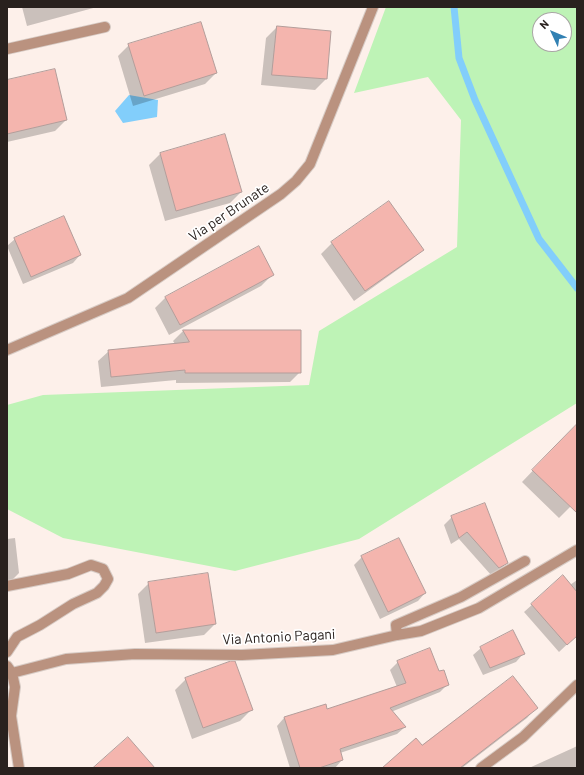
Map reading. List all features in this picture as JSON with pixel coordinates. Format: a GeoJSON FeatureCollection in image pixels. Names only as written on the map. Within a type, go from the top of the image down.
{"type":"FeatureCollection","features":[{"type":"Feature","properties":{"kind":"street","name":"Via per Brunate"},"geometry":{"type":"LineString","coordinates":[[7,350],[128,298],[254,213],[281,194],[296,181],[310,164],[373,7]]}},
{"type":"Feature","properties":{"kind":"street"},"geometry":{"type":"LineString","coordinates":[[7,49],[105,27]]}},
{"type":"Feature","properties":{"kind":"street","name":"Via Antonio Pagani"},"geometry":{"type":"LineString","coordinates":[[9,670],[66,659],[135,654],[242,655],[333,650],[421,631],[479,608],[577,550]]}},
{"type":"Feature","properties":{"kind":"street"},"geometry":{"type":"LineString","coordinates":[[397,635],[396,625],[461,597],[525,561]]}},
{"type":"Feature","properties":{"kind":"street"},"geometry":{"type":"LineString","coordinates":[[7,586],[68,574],[91,565],[103,569],[108,579],[98,592],[73,604],[40,625],[17,637],[7,652]]}},
{"type":"Feature","properties":{"kind":"street"},"geometry":{"type":"LineString","coordinates":[[9,670],[15,687],[12,725],[18,768]]}},
{"type":"Feature","properties":{"kind":"street"},"geometry":{"type":"LineString","coordinates":[[481,768],[523,737],[577,685]]}},
{"type":"Feature","properties":{"kind":"green space"},"geometry":{"type":"Polygon","coordinates":[[[386,7],[577,7],[577,403],[359,539],[235,571],[63,538],[7,509],[7,405],[43,395],[309,385],[319,331],[457,247],[461,120],[428,77],[354,93],[386,7]]]}},
{"type":"Feature","properties":{"kind":"water"},"geometry":{"type":"Polygon","coordinates":[[[129,95],[158,100],[157,117],[123,123],[115,111],[129,95]]]}},
{"type":"Feature","properties":{"kind":"building"},"geometry":{"type":"Polygon","coordinates":[[[201,22],[217,73],[144,96],[128,44],[201,22]]]}},
{"type":"Feature","properties":{"kind":"building"},"geometry":{"type":"Polygon","coordinates":[[[277,26],[331,31],[327,79],[272,75],[277,26]]]}},
{"type":"Feature","properties":{"kind":"building"},"geometry":{"type":"Polygon","coordinates":[[[55,69],[67,120],[7,134],[7,80],[55,69]]]}},
{"type":"Feature","properties":{"kind":"building"},"geometry":{"type":"Polygon","coordinates":[[[225,134],[242,192],[176,211],[160,153],[225,134]]]}},
{"type":"Feature","properties":{"kind":"building"},"geometry":{"type":"Polygon","coordinates":[[[389,201],[424,250],[365,291],[331,242],[389,201]]]}},
{"type":"Feature","properties":{"kind":"building"},"geometry":{"type":"Polygon","coordinates":[[[64,216],[81,255],[31,277],[14,238],[64,216]]]}},
{"type":"Feature","properties":{"kind":"building"},"geometry":{"type":"Polygon","coordinates":[[[259,246],[274,275],[180,325],[165,297],[259,246]]]}},
{"type":"Feature","properties":{"kind":"building"},"geometry":{"type":"Polygon","coordinates":[[[183,330],[301,330],[301,373],[185,373],[185,370],[111,377],[108,350],[189,342],[183,330]]]}},
{"type":"Feature","properties":{"kind":"building"},"geometry":{"type":"Polygon","coordinates":[[[577,424],[577,513],[532,470],[577,424]]]}},
{"type":"Feature","properties":{"kind":"building"},"geometry":{"type":"Polygon","coordinates":[[[485,503],[508,563],[499,568],[467,532],[459,538],[451,516],[485,503]]]}},
{"type":"Feature","properties":{"kind":"building"},"geometry":{"type":"Polygon","coordinates":[[[399,538],[426,593],[388,612],[361,556],[399,538]]]}},
{"type":"Feature","properties":{"kind":"building"},"geometry":{"type":"Polygon","coordinates":[[[208,573],[216,624],[156,633],[148,582],[208,573]]]}},
{"type":"Feature","properties":{"kind":"building"},"geometry":{"type":"Polygon","coordinates":[[[563,575],[577,592],[577,636],[567,645],[531,604],[563,575]]]}},
{"type":"Feature","properties":{"kind":"building"},"geometry":{"type":"Polygon","coordinates":[[[513,630],[525,654],[490,668],[480,647],[513,630]]]}},
{"type":"Feature","properties":{"kind":"building"},"geometry":{"type":"Polygon","coordinates":[[[430,648],[439,671],[444,670],[449,685],[390,708],[406,727],[340,749],[343,760],[319,768],[300,768],[284,717],[326,704],[327,709],[406,683],[397,661],[430,648]]]}},
{"type":"Feature","properties":{"kind":"building"},"geometry":{"type":"Polygon","coordinates":[[[231,661],[235,661],[253,710],[203,728],[185,678],[231,661]]]}},
{"type":"Feature","properties":{"kind":"building"},"geometry":{"type":"Polygon","coordinates":[[[513,676],[538,708],[460,768],[382,768],[416,738],[422,745],[513,676]]]}},
{"type":"Feature","properties":{"kind":"building"},"geometry":{"type":"Polygon","coordinates":[[[128,737],[155,768],[93,768],[128,737]]]}},
{"type":"Feature","properties":{"kind":"waterway"},"geometry":{"type":"LineString","coordinates":[[454,7],[459,58],[475,100],[539,239],[577,288]]}}]}
